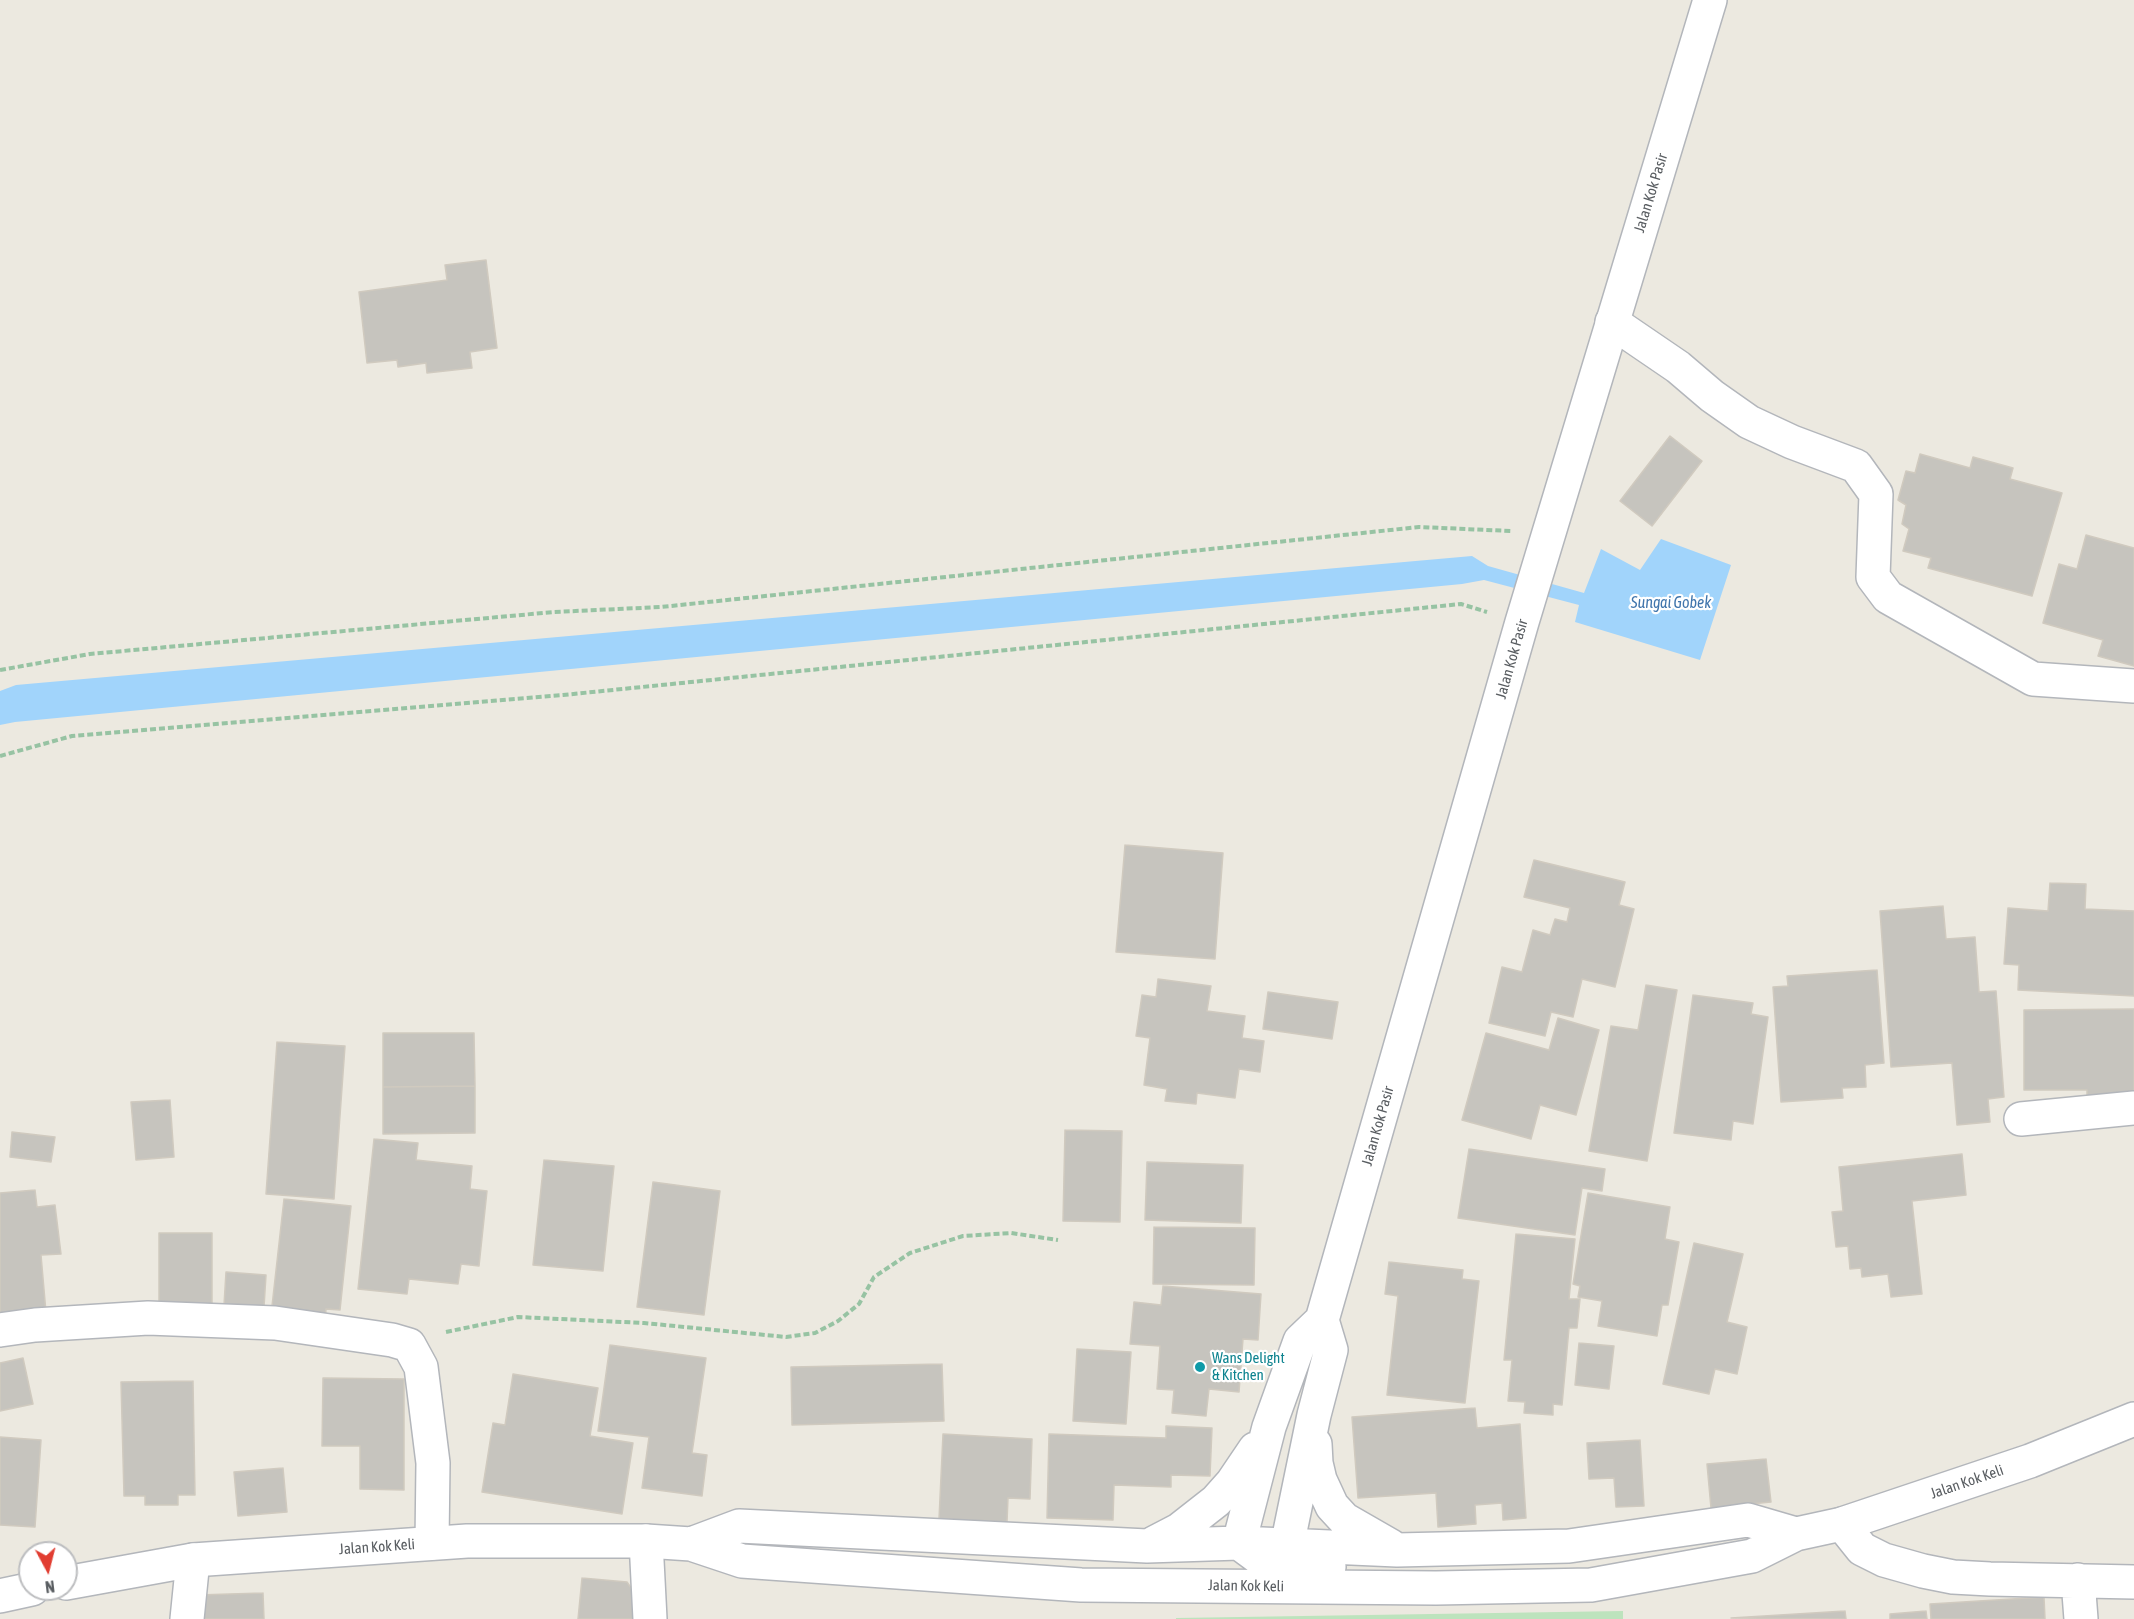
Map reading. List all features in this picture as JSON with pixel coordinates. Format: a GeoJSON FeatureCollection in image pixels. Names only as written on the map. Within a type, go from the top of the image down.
{"type":"FeatureCollection","features":[{"type":"Feature","properties":{"kind":"street","name":"Jalan Kok Pasir"},"geometry":{"type":"LineString","coordinates":[[1322,1320],[1522,622],[1710,0]]}},
{"type":"Feature","properties":{"kind":"street"},"geometry":{"type":"LineString","coordinates":[[1612,322],[1678,367],[1712,396],[1749,422],[1792,442],[1856,466],[1876,494],[1873,577],[1888,597],[2034,679],[2134,686]]}},
{"type":"Feature","properties":{"kind":"street"},"geometry":{"type":"LineString","coordinates":[[2021,1119],[2134,1108]]}},
{"type":"Feature","properties":{"kind":"street"},"geometry":{"type":"LineString","coordinates":[[0,1330],[35,1325],[148,1318],[275,1323],[392,1340],[409,1345],[421,1367],[433,1463],[432,1543]]}},
{"type":"Feature","properties":{"kind":"street"},"geometry":{"type":"LineString","coordinates":[[1081,1585],[1109,1571],[1125,1568],[1246,1565],[1263,1550],[1314,1415],[1331,1350],[1322,1320],[1300,1341],[1269,1427],[1232,1483],[1216,1501],[1179,1530],[1147,1546]]}},
{"type":"Feature","properties":{"kind":"street"},"geometry":{"type":"LineString","coordinates":[[1314,1415],[1316,1463],[1323,1488],[1332,1506],[1344,1519],[1397,1550]]}},
{"type":"Feature","properties":{"kind":"street","name":"Jalan Kok Keli"},"geometry":{"type":"LineString","coordinates":[[78,1581],[193,1560],[432,1543],[646,1541],[691,1544],[742,1561],[1081,1585],[1436,1588],[1591,1585],[1752,1556],[1796,1534],[1842,1524],[2030,1461],[2134,1419]]}},
{"type":"Feature","properties":{"kind":"street"},"geometry":{"type":"LineString","coordinates":[[1263,1550],[1269,1427]]}},
{"type":"Feature","properties":{"kind":"street","name":"Jalan Kok Keli"},"geometry":{"type":"LineString","coordinates":[[691,1544],[739,1526],[1263,1550],[1569,1546],[1748,1520],[1796,1534]]}},
{"type":"Feature","properties":{"kind":"street"},"geometry":{"type":"LineString","coordinates":[[1842,1524],[1862,1548],[1884,1560],[1904,1567],[1962,1577],[2134,1582]]}},
{"type":"Feature","properties":{"kind":"street"},"geometry":{"type":"LineString","coordinates":[[646,1541],[650,1619]]}},
{"type":"Feature","properties":{"kind":"street"},"geometry":{"type":"LineString","coordinates":[[1263,1550],[1278,1563],[1387,1570],[1436,1588]]}},
{"type":"Feature","properties":{"kind":"street"},"geometry":{"type":"LineString","coordinates":[[187,1619],[193,1560]]}},
{"type":"Feature","properties":{"kind":"street"},"geometry":{"type":"LineString","coordinates":[[2078,1580],[2081,1619]]}},
{"type":"Feature","properties":{"kind":"street"},"geometry":{"type":"LineString","coordinates":[[0,1596],[18,1592]]}},
{"type":"Feature","properties":{"kind":"path"},"geometry":{"type":"LineString","coordinates":[[0,670],[90,654],[554,612],[661,607],[1419,527],[1550,533]]}},
{"type":"Feature","properties":{"kind":"path"},"geometry":{"type":"LineString","coordinates":[[0,756],[72,736],[563,695],[1461,604],[1522,622]]}},
{"type":"Feature","properties":{"kind":"path"},"geometry":{"type":"LineString","coordinates":[[409,1345],[422,1336],[518,1317],[644,1323],[786,1337],[815,1333],[838,1321],[859,1304],[874,1277],[910,1253],[963,1236],[1011,1233],[1058,1240]]}},
{"type":"Feature","properties":{"kind":"green space"},"geometry":{"type":"Polygon","coordinates":[[[1623,1611],[1623,1619],[1176,1619],[1176,1618],[1623,1611]]]}},
{"type":"Feature","properties":{"kind":"water","name":"Sungai Gobek"},"geometry":{"type":"Polygon","coordinates":[[[1661,539],[1731,565],[1700,660],[1575,622],[1579,605],[1484,580],[1462,584],[0,725],[0,691],[16,685],[1472,556],[1488,566],[1584,593],[1601,549],[1640,570],[1661,539]]]}},
{"type":"Feature","properties":{"kind":"building"},"geometry":{"type":"Polygon","coordinates":[[[486,260],[497,348],[470,352],[472,368],[427,373],[426,363],[398,367],[397,360],[367,363],[359,292],[447,280],[445,265],[486,260]]]}},
{"type":"Feature","properties":{"kind":"building"},"geometry":{"type":"Polygon","coordinates":[[[1670,436],[1702,461],[1652,526],[1620,501],[1670,436]]]}},
{"type":"Feature","properties":{"kind":"building"},"geometry":{"type":"Polygon","coordinates":[[[1920,454],[1970,468],[1973,457],[2013,468],[2010,479],[2062,493],[2032,596],[1928,568],[1931,558],[1903,551],[1909,529],[1902,524],[1906,505],[1898,500],[1906,471],[1915,473],[1920,454]]]}},
{"type":"Feature","properties":{"kind":"building"},"geometry":{"type":"Polygon","coordinates":[[[2086,535],[2134,548],[2134,666],[2098,656],[2103,640],[2043,623],[2059,564],[2077,569],[2086,535]]]}},
{"type":"Feature","properties":{"kind":"building"},"geometry":{"type":"Polygon","coordinates":[[[1125,845],[1223,853],[1215,959],[1116,952],[1125,845]]]}},
{"type":"Feature","properties":{"kind":"building"},"geometry":{"type":"Polygon","coordinates":[[[1534,860],[1625,882],[1619,905],[1634,909],[1615,987],[1582,979],[1573,1017],[1551,1012],[1545,1036],[1489,1023],[1502,967],[1522,972],[1533,930],[1550,935],[1555,919],[1567,922],[1570,908],[1524,897],[1534,860]]]}},
{"type":"Feature","properties":{"kind":"building"},"geometry":{"type":"Polygon","coordinates":[[[2050,883],[2086,884],[2085,909],[2134,911],[2134,996],[2018,990],[2019,965],[2004,964],[2008,908],[2048,911],[2050,883]]]}},
{"type":"Feature","properties":{"kind":"building"},"geometry":{"type":"Polygon","coordinates":[[[1943,906],[1946,939],[1975,937],[1979,992],[1996,991],[2004,1097],[1988,1099],[1990,1122],[1957,1125],[1952,1063],[1891,1067],[1880,911],[1943,906]]]}},
{"type":"Feature","properties":{"kind":"building"},"geometry":{"type":"Polygon","coordinates":[[[1877,970],[1884,1063],[1865,1065],[1866,1087],[1842,1088],[1843,1098],[1781,1102],[1773,987],[1788,986],[1787,976],[1877,970]]]}},
{"type":"Feature","properties":{"kind":"building"},"geometry":{"type":"Polygon","coordinates":[[[1158,979],[1211,986],[1207,1011],[1245,1016],[1242,1038],[1264,1041],[1260,1072],[1239,1069],[1235,1098],[1197,1093],[1196,1104],[1165,1101],[1167,1089],[1144,1085],[1150,1038],[1136,1036],[1142,995],[1156,997],[1158,979]]]}},
{"type":"Feature","properties":{"kind":"building"},"geometry":{"type":"Polygon","coordinates":[[[1646,985],[1677,990],[1647,1161],[1589,1151],[1611,1026],[1638,1030],[1646,985]]]}},
{"type":"Feature","properties":{"kind":"building"},"geometry":{"type":"Polygon","coordinates":[[[1268,992],[1338,1002],[1332,1039],[1263,1029],[1268,992]]]}},
{"type":"Feature","properties":{"kind":"building"},"geometry":{"type":"Polygon","coordinates":[[[1693,995],[1753,1003],[1751,1014],[1768,1017],[1753,1124],[1733,1121],[1731,1140],[1674,1133],[1693,995]]]}},
{"type":"Feature","properties":{"kind":"building"},"geometry":{"type":"Polygon","coordinates":[[[2134,1009],[2134,1098],[2087,1098],[2087,1090],[2024,1090],[2024,1010],[2134,1009]]]}},
{"type":"Feature","properties":{"kind":"building"},"geometry":{"type":"Polygon","coordinates":[[[1558,1018],[1599,1030],[1576,1115],[1540,1105],[1531,1139],[1462,1120],[1486,1033],[1549,1050],[1558,1018]]]}},
{"type":"Feature","properties":{"kind":"building"},"geometry":{"type":"Polygon","coordinates":[[[383,1033],[474,1033],[475,1086],[383,1087],[383,1033]]]}},
{"type":"Feature","properties":{"kind":"building"},"geometry":{"type":"Polygon","coordinates":[[[277,1042],[345,1046],[334,1199],[266,1194],[277,1042]]]}},
{"type":"Feature","properties":{"kind":"building"},"geometry":{"type":"Polygon","coordinates":[[[475,1086],[475,1133],[383,1134],[383,1087],[475,1086]]]}},
{"type":"Feature","properties":{"kind":"building"},"geometry":{"type":"Polygon","coordinates":[[[170,1100],[174,1157],[136,1160],[131,1102],[170,1100]]]}},
{"type":"Feature","properties":{"kind":"building"},"geometry":{"type":"Polygon","coordinates":[[[1065,1130],[1122,1131],[1120,1222],[1063,1221],[1065,1130]]]}},
{"type":"Feature","properties":{"kind":"building"},"geometry":{"type":"Polygon","coordinates":[[[12,1132],[55,1137],[51,1162],[10,1157],[12,1132]]]}},
{"type":"Feature","properties":{"kind":"building"},"geometry":{"type":"Polygon","coordinates":[[[374,1139],[418,1143],[416,1160],[472,1166],[470,1189],[487,1191],[479,1266],[461,1264],[458,1284],[409,1279],[407,1294],[358,1289],[374,1139]]]}},
{"type":"Feature","properties":{"kind":"building"},"geometry":{"type":"Polygon","coordinates":[[[1469,1149],[1605,1169],[1602,1191],[1582,1188],[1575,1235],[1458,1218],[1469,1149]]]}},
{"type":"Feature","properties":{"kind":"building"},"geometry":{"type":"Polygon","coordinates":[[[1962,1154],[1966,1195],[1912,1201],[1922,1294],[1891,1297],[1888,1274],[1862,1277],[1861,1268],[1850,1269],[1848,1246],[1836,1247],[1832,1212],[1843,1211],[1839,1167],[1962,1154]]]}},
{"type":"Feature","properties":{"kind":"building"},"geometry":{"type":"Polygon","coordinates":[[[544,1160],[614,1166],[603,1271],[533,1265],[544,1160]]]}},
{"type":"Feature","properties":{"kind":"building"},"geometry":{"type":"Polygon","coordinates":[[[1147,1162],[1243,1165],[1241,1223],[1145,1220],[1147,1162]]]}},
{"type":"Feature","properties":{"kind":"building"},"geometry":{"type":"Polygon","coordinates":[[[653,1182],[720,1191],[704,1315],[637,1307],[653,1182]]]}},
{"type":"Feature","properties":{"kind":"building"},"geometry":{"type":"Polygon","coordinates":[[[35,1190],[37,1207],[55,1205],[61,1254],[41,1255],[47,1324],[0,1328],[0,1193],[35,1190]]]}},
{"type":"Feature","properties":{"kind":"building"},"geometry":{"type":"Polygon","coordinates":[[[1588,1193],[1670,1207],[1665,1239],[1679,1242],[1668,1305],[1662,1305],[1657,1336],[1598,1326],[1602,1301],[1578,1297],[1580,1286],[1573,1284],[1588,1193]]]}},
{"type":"Feature","properties":{"kind":"building"},"geometry":{"type":"Polygon","coordinates":[[[284,1199],[351,1206],[340,1310],[326,1309],[325,1324],[297,1321],[299,1309],[272,1306],[284,1199]]]}},
{"type":"Feature","properties":{"kind":"building"},"geometry":{"type":"Polygon","coordinates":[[[1154,1227],[1255,1228],[1254,1285],[1153,1284],[1154,1227]]]}},
{"type":"Feature","properties":{"kind":"building"},"geometry":{"type":"Polygon","coordinates":[[[159,1233],[212,1233],[212,1314],[159,1315],[159,1233]]]}},
{"type":"Feature","properties":{"kind":"building"},"geometry":{"type":"Polygon","coordinates":[[[1516,1234],[1575,1239],[1569,1299],[1580,1299],[1577,1328],[1569,1328],[1562,1405],[1553,1404],[1553,1415],[1524,1413],[1525,1402],[1508,1401],[1512,1360],[1504,1360],[1516,1234]]]}},
{"type":"Feature","properties":{"kind":"building"},"geometry":{"type":"Polygon","coordinates":[[[1694,1243],[1743,1254],[1727,1322],[1747,1327],[1737,1374],[1715,1369],[1709,1394],[1663,1384],[1694,1243]]]}},
{"type":"Feature","properties":{"kind":"building"},"geometry":{"type":"Polygon","coordinates":[[[1389,1262],[1463,1270],[1462,1279],[1479,1281],[1465,1403],[1387,1395],[1398,1296],[1385,1294],[1389,1262]]]}},
{"type":"Feature","properties":{"kind":"building"},"geometry":{"type":"Polygon","coordinates":[[[226,1272],[266,1275],[264,1307],[224,1305],[226,1272]]]}},
{"type":"Feature","properties":{"kind":"building","name":"Wans Delight & Kitchen"},"geometry":{"type":"Polygon","coordinates":[[[1163,1286],[1261,1294],[1258,1340],[1243,1339],[1239,1392],[1209,1389],[1206,1416],[1172,1413],[1174,1390],[1157,1389],[1160,1346],[1130,1344],[1134,1302],[1161,1305],[1163,1286]]]}},
{"type":"Feature","properties":{"kind":"building"},"geometry":{"type":"Polygon","coordinates":[[[1579,1343],[1614,1346],[1609,1389],[1575,1385],[1579,1343]]]}},
{"type":"Feature","properties":{"kind":"building"},"geometry":{"type":"Polygon","coordinates":[[[610,1345],[706,1358],[692,1453],[707,1455],[702,1496],[642,1488],[649,1437],[598,1431],[610,1345]]]}},
{"type":"Feature","properties":{"kind":"building"},"geometry":{"type":"Polygon","coordinates":[[[1077,1349],[1131,1352],[1126,1424],[1073,1421],[1077,1349]]]}},
{"type":"Feature","properties":{"kind":"building"},"geometry":{"type":"Polygon","coordinates":[[[23,1358],[33,1404],[0,1411],[0,1363],[23,1358]]]}},
{"type":"Feature","properties":{"kind":"building"},"geometry":{"type":"Polygon","coordinates":[[[942,1364],[944,1421],[792,1425],[791,1367],[942,1364]]]}},
{"type":"Feature","properties":{"kind":"building"},"geometry":{"type":"Polygon","coordinates":[[[513,1374],[598,1388],[590,1436],[633,1443],[622,1514],[482,1492],[493,1423],[505,1425],[513,1374]]]}},
{"type":"Feature","properties":{"kind":"building"},"geometry":{"type":"Polygon","coordinates":[[[323,1378],[404,1379],[404,1490],[360,1489],[360,1446],[322,1446],[323,1378]]]}},
{"type":"Feature","properties":{"kind":"building"},"geometry":{"type":"Polygon","coordinates":[[[193,1381],[195,1495],[178,1495],[178,1505],[145,1505],[145,1496],[124,1496],[121,1382],[193,1381]]]}},
{"type":"Feature","properties":{"kind":"building"},"geometry":{"type":"Polygon","coordinates":[[[1475,1408],[1477,1428],[1520,1424],[1526,1518],[1503,1520],[1502,1503],[1475,1505],[1476,1524],[1438,1527],[1436,1493],[1358,1498],[1352,1417],[1475,1408]]]}},
{"type":"Feature","properties":{"kind":"building"},"geometry":{"type":"Polygon","coordinates":[[[1166,1426],[1212,1428],[1210,1476],[1171,1475],[1171,1487],[1114,1485],[1113,1520],[1047,1518],[1049,1434],[1166,1438],[1166,1426]]]}},
{"type":"Feature","properties":{"kind":"building"},"geometry":{"type":"Polygon","coordinates":[[[943,1434],[1032,1439],[1030,1499],[1008,1498],[1007,1522],[939,1519],[943,1434]]]}},
{"type":"Feature","properties":{"kind":"building"},"geometry":{"type":"Polygon","coordinates":[[[0,1437],[41,1440],[35,1527],[0,1525],[0,1437]]]}},
{"type":"Feature","properties":{"kind":"building"},"geometry":{"type":"Polygon","coordinates":[[[1640,1440],[1644,1506],[1616,1507],[1614,1478],[1589,1479],[1587,1443],[1640,1440]]]}},
{"type":"Feature","properties":{"kind":"building"},"geometry":{"type":"Polygon","coordinates":[[[1766,1459],[1771,1502],[1711,1508],[1707,1464],[1766,1459]]]}},
{"type":"Feature","properties":{"kind":"building"},"geometry":{"type":"Polygon","coordinates":[[[283,1468],[287,1512],[238,1516],[234,1472],[283,1468]]]}},
{"type":"Feature","properties":{"kind":"building"},"geometry":{"type":"Polygon","coordinates":[[[582,1578],[627,1582],[642,1604],[640,1619],[578,1619],[582,1578]]]}},
{"type":"Feature","properties":{"kind":"building"},"geometry":{"type":"Polygon","coordinates":[[[263,1593],[264,1619],[198,1619],[197,1595],[263,1593]]]}},
{"type":"Feature","properties":{"kind":"building"},"geometry":{"type":"Polygon","coordinates":[[[2044,1597],[2045,1619],[1931,1619],[1930,1604],[2044,1597]]]}},
{"type":"Feature","properties":{"kind":"building"},"geometry":{"type":"Polygon","coordinates":[[[1845,1611],[1846,1619],[1731,1618],[1845,1611]]]}},
{"type":"Feature","properties":{"kind":"building"},"geometry":{"type":"Polygon","coordinates":[[[1926,1611],[1927,1619],[1890,1619],[1890,1614],[1926,1611]]]}},
{"type":"Feature","properties":{"kind":"place","name":"Wans Delight & Kitchen"},"geometry":{"type":"Point","coordinates":[1200,1367]}}]}
